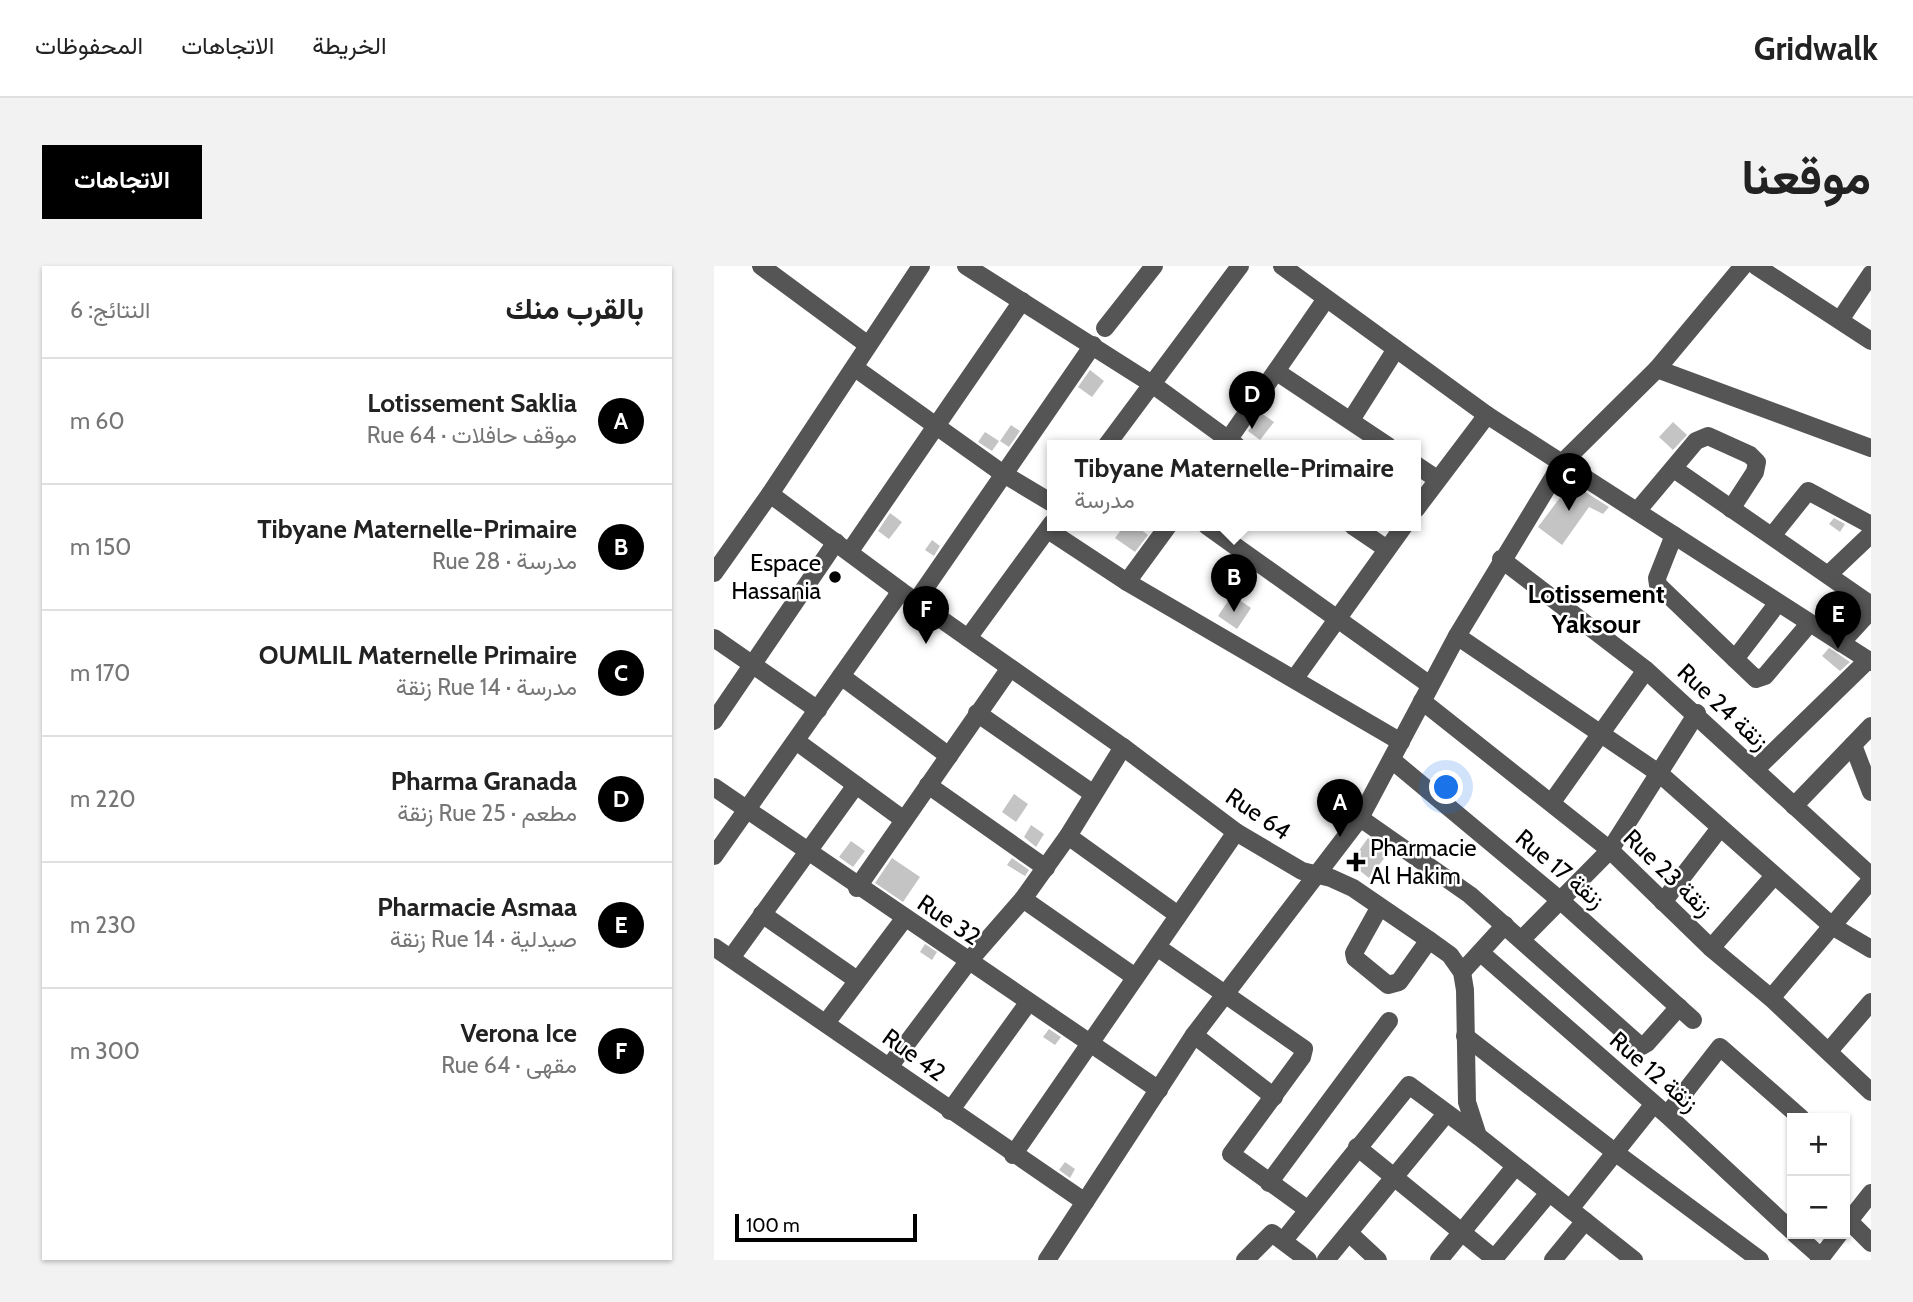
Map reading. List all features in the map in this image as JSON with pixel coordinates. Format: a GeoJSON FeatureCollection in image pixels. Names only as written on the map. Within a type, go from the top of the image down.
{"type":"FeatureCollection","features":[{"type":"Feature","properties":{"kind":"street"},"geometry":{"type":"LineString","coordinates":[[761,266],[869,345]]}},
{"type":"Feature","properties":{"kind":"street"},"geometry":{"type":"LineString","coordinates":[[714,573],[855,368],[921,266]]}},
{"type":"Feature","properties":{"kind":"street"},"geometry":{"type":"LineString","coordinates":[[966,266],[1152,384],[1226,440]]}},
{"type":"Feature","properties":{"kind":"street"},"geometry":{"type":"LineString","coordinates":[[1110,440],[1240,266]]}},
{"type":"Feature","properties":{"kind":"street"},"geometry":{"type":"LineString","coordinates":[[1282,266],[1487,415],[1869,661],[1755,771]]}},
{"type":"Feature","properties":{"kind":"street"},"geometry":{"type":"LineString","coordinates":[[1046,1260],[1194,1035],[1360,818],[1457,636],[1501,559],[1562,463],[1657,369],[1743,266]]}},
{"type":"Feature","properties":{"kind":"street"},"geometry":{"type":"LineString","coordinates":[[1756,266],[1871,341]]}},
{"type":"Feature","properties":{"kind":"street"},"geometry":{"type":"LineString","coordinates":[[1840,320],[1870,276],[1854,266]]}},
{"type":"Feature","properties":{"kind":"street"},"geometry":{"type":"LineString","coordinates":[[1105,328],[1144,270]]}},
{"type":"Feature","properties":{"kind":"street"},"geometry":{"type":"LineString","coordinates":[[1232,440],[1326,299]]}},
{"type":"Feature","properties":{"kind":"street"},"geometry":{"type":"LineString","coordinates":[[714,721],[754,663],[937,426],[1021,301]]}},
{"type":"Feature","properties":{"kind":"street"},"geometry":{"type":"LineString","coordinates":[[714,856],[841,676],[909,595],[1002,473],[1093,345]]}},
{"type":"Feature","properties":{"kind":"street"},"geometry":{"type":"LineString","coordinates":[[1351,420],[1396,349]]}},
{"type":"Feature","properties":{"kind":"street"},"geometry":{"type":"LineString","coordinates":[[855,368],[1002,473],[1047,500]]}},
{"type":"Feature","properties":{"kind":"street"},"geometry":{"type":"LineString","coordinates":[[1657,369],[1871,449]]}},
{"type":"Feature","properties":{"kind":"street"},"geometry":{"type":"LineString","coordinates":[[1277,372],[1379,440]]}},
{"type":"Feature","properties":{"kind":"street"},"geometry":{"type":"LineString","coordinates":[[1421,502],[1487,415]]}},
{"type":"Feature","properties":{"kind":"street"},"geometry":{"type":"LineString","coordinates":[[1638,510],[1696,441],[1705,436],[1750,455],[1757,466],[1731,509]]}},
{"type":"Feature","properties":{"kind":"street"},"geometry":{"type":"LineString","coordinates":[[1421,469],[1437,480]]}},
{"type":"Feature","properties":{"kind":"street"},"geometry":{"type":"LineString","coordinates":[[1674,470],[1829,574],[1871,607],[1841,643]]}},
{"type":"Feature","properties":{"kind":"street"},"geometry":{"type":"LineString","coordinates":[[1772,536],[1808,491],[1871,525]]}},
{"type":"Feature","properties":{"kind":"street","name":"Rue 64"},"geometry":{"type":"LineString","coordinates":[[770,494],[1124,747],[1236,832],[1288,864],[1317,877],[1341,883],[1450,955],[1462,972]]}},
{"type":"Feature","properties":{"kind":"street"},"geometry":{"type":"LineString","coordinates":[[968,638],[1047,531]]}},
{"type":"Feature","properties":{"kind":"street"},"geometry":{"type":"LineString","coordinates":[[1056,531],[1127,582],[1295,678],[1401,743]]}},
{"type":"Feature","properties":{"kind":"street"},"geometry":{"type":"LineString","coordinates":[[1127,582],[1164,531]]}},
{"type":"Feature","properties":{"kind":"street","name":"Rue 23 زنقة"},"geometry":{"type":"LineString","coordinates":[[1214,531],[1337,619],[1610,850],[1711,948],[1829,1051],[1871,1092]]}},
{"type":"Feature","properties":{"kind":"street"},"geometry":{"type":"LineString","coordinates":[[1360,531],[1387,550]]}},
{"type":"Feature","properties":{"kind":"street"},"geometry":{"type":"LineString","coordinates":[[1295,678],[1400,531]]}},
{"type":"Feature","properties":{"kind":"street"},"geometry":{"type":"LineString","coordinates":[[1829,574],[1871,534]]}},
{"type":"Feature","properties":{"kind":"street"},"geometry":{"type":"LineString","coordinates":[[1674,535],[1657,578],[1658,585],[1756,679],[1761,679],[1809,624]]}},
{"type":"Feature","properties":{"kind":"street","name":"Rue 24 زنقة"},"geometry":{"type":"LineString","coordinates":[[1501,559],[1646,670],[1696,713],[1871,878]]}},
{"type":"Feature","properties":{"kind":"street"},"geometry":{"type":"LineString","coordinates":[[1735,659],[1777,604]]}},
{"type":"Feature","properties":{"kind":"street"},"geometry":{"type":"LineString","coordinates":[[1457,636],[1660,774],[1832,926],[1871,949]]}},
{"type":"Feature","properties":{"kind":"street"},"geometry":{"type":"LineString","coordinates":[[714,638],[754,663],[818,710]]}},
{"type":"Feature","properties":{"kind":"street"},"geometry":{"type":"LineString","coordinates":[[857,888],[1010,668]]}},
{"type":"Feature","properties":{"kind":"street"},"geometry":{"type":"LineString","coordinates":[[1552,802],[1646,670]]}},
{"type":"Feature","properties":{"kind":"street"},"geometry":{"type":"LineString","coordinates":[[841,676],[949,755]]}},
{"type":"Feature","properties":{"kind":"street"},"geometry":{"type":"LineString","coordinates":[[977,713],[1092,793]]}},
{"type":"Feature","properties":{"kind":"street"},"geometry":{"type":"LineString","coordinates":[[1522,939],[1610,850],[1696,713]]}},
{"type":"Feature","properties":{"kind":"street"},"geometry":{"type":"LineString","coordinates":[[1794,806],[1871,726]]}},
{"type":"Feature","properties":{"kind":"street"},"geometry":{"type":"LineString","coordinates":[[796,741],[904,820]]}},
{"type":"Feature","properties":{"kind":"street"},"geometry":{"type":"LineString","coordinates":[[1853,745],[1871,792]]}},
{"type":"Feature","properties":{"kind":"street"},"geometry":{"type":"LineString","coordinates":[[888,1067],[968,962],[1023,900],[1068,836],[1092,793],[1124,747]]}},
{"type":"Feature","properties":{"kind":"street","name":"Rue 17 زنقة"},"geometry":{"type":"LineString","coordinates":[[1392,760],[1561,901],[1693,1020]]}},
{"type":"Feature","properties":{"kind":"street"},"geometry":{"type":"LineString","coordinates":[[730,958],[856,785]]}},
{"type":"Feature","properties":{"kind":"street"},"geometry":{"type":"LineString","coordinates":[[928,785],[1046,868]]}},
{"type":"Feature","properties":{"kind":"street","name":"Rue 32"},"geometry":{"type":"LineString","coordinates":[[714,787],[857,888],[1159,1090]]}},
{"type":"Feature","properties":{"kind":"street"},"geometry":{"type":"LineString","coordinates":[[1360,818],[1470,895],[1642,1046],[1679,1007]]}},
{"type":"Feature","properties":{"kind":"street"},"geometry":{"type":"LineString","coordinates":[[1662,902],[1720,828]]}},
{"type":"Feature","properties":{"kind":"street"},"geometry":{"type":"LineString","coordinates":[[1013,1155],[1236,832]]}},
{"type":"Feature","properties":{"kind":"street"},"geometry":{"type":"LineString","coordinates":[[1068,836],[1178,915]]}},
{"type":"Feature","properties":{"kind":"street"},"geometry":{"type":"LineString","coordinates":[[1711,948],[1774,876]]}},
{"type":"Feature","properties":{"kind":"street"},"geometry":{"type":"LineString","coordinates":[[1770,998],[1871,878]]}},
{"type":"Feature","properties":{"kind":"street"},"geometry":{"type":"LineString","coordinates":[[1023,900],[1135,977]]}},
{"type":"Feature","properties":{"kind":"street"},"geometry":{"type":"LineString","coordinates":[[1378,908],[1354,953],[1355,958],[1388,985],[1399,982],[1429,940]]}},
{"type":"Feature","properties":{"kind":"street"},"geometry":{"type":"LineString","coordinates":[[762,914],[857,980]]}},
{"type":"Feature","properties":{"kind":"street"},"geometry":{"type":"LineString","coordinates":[[826,1023],[904,919]]}},
{"type":"Feature","properties":{"kind":"street"},"geometry":{"type":"LineString","coordinates":[[1478,1136],[1467,1102],[1462,972],[1505,925]]}},
{"type":"Feature","properties":{"kind":"street","name":"Rue 42"},"geometry":{"type":"LineString","coordinates":[[714,947],[1084,1202]]}},
{"type":"Feature","properties":{"kind":"street"},"geometry":{"type":"LineString","coordinates":[[1157,947],[1304,1049],[1302,1057],[1231,1154],[1307,1209]]}},
{"type":"Feature","properties":{"kind":"street","name":"Rue 12 زنقة"},"geometry":{"type":"LineString","coordinates":[[1481,953],[1787,1221]]}},
{"type":"Feature","properties":{"kind":"street"},"geometry":{"type":"LineString","coordinates":[[1829,1051],[1871,1002]]}},
{"type":"Feature","properties":{"kind":"street"},"geometry":{"type":"LineString","coordinates":[[950,1111],[1028,1003]]}},
{"type":"Feature","properties":{"kind":"street"},"geometry":{"type":"LineString","coordinates":[[1269,1183],[1389,1021]]}},
{"type":"Feature","properties":{"kind":"street"},"geometry":{"type":"LineString","coordinates":[[1194,1035],[1274,1097]]}},
{"type":"Feature","properties":{"kind":"street"},"geometry":{"type":"LineString","coordinates":[[1465,1036],[1760,1260]]}},
{"type":"Feature","properties":{"kind":"street"},"geometry":{"type":"LineString","coordinates":[[1570,1209],[1616,1153],[1720,1047],[1795,1113]]}},
{"type":"Feature","properties":{"kind":"street"},"geometry":{"type":"LineString","coordinates":[[1245,1260],[1278,1236],[1307,1209],[1409,1085],[1585,1221],[1614,1254],[1634,1260]]}},
{"type":"Feature","properties":{"kind":"street"},"geometry":{"type":"LineString","coordinates":[[1326,1260],[1374,1205],[1393,1176],[1446,1114]]}},
{"type":"Feature","properties":{"kind":"street"},"geometry":{"type":"LineString","coordinates":[[1357,1147],[1461,1230],[1494,1260],[1549,1194]]}},
{"type":"Feature","properties":{"kind":"street"},"geometry":{"type":"LineString","coordinates":[[1439,1260],[1514,1168]]}},
{"type":"Feature","properties":{"kind":"street"},"geometry":{"type":"LineString","coordinates":[[1850,1219],[1871,1193]]}},
{"type":"Feature","properties":{"kind":"street"},"geometry":{"type":"LineString","coordinates":[[1552,1260],[1585,1221]]}},
{"type":"Feature","properties":{"kind":"street"},"geometry":{"type":"LineString","coordinates":[[1850,1231],[1871,1244]]}},
{"type":"Feature","properties":{"kind":"street"},"geometry":{"type":"LineString","coordinates":[[1349,1233],[1378,1260]]}},
{"type":"Feature","properties":{"kind":"street"},"geometry":{"type":"LineString","coordinates":[[1278,1236],[1308,1260]]}},
{"type":"Feature","properties":{"kind":"street","name":"Rue 12 زنقة"},"geometry":{"type":"LineString","coordinates":[[1803,1239],[1820,1259]]}},
{"type":"Feature","properties":{"kind":"street"},"geometry":{"type":"LineString","coordinates":[[1820,1259],[1835,1239]]}},
{"type":"Feature","properties":{"kind":"building"},"geometry":{"type":"Polygon","coordinates":[[[1090,370],[1104,381],[1092,397],[1078,387],[1090,370]]]}},
{"type":"Feature","properties":{"kind":"building"},"geometry":{"type":"Polygon","coordinates":[[[1261,413],[1274,422],[1260,440],[1248,431],[1261,413]]]}},
{"type":"Feature","properties":{"kind":"building"},"geometry":{"type":"Polygon","coordinates":[[[1673,422],[1687,435],[1673,450],[1659,437],[1673,422]]]}},
{"type":"Feature","properties":{"kind":"building"},"geometry":{"type":"Polygon","coordinates":[[[1011,425],[1020,431],[1009,447],[1000,441],[1011,425]]]}},
{"type":"Feature","properties":{"kind":"building"},"geometry":{"type":"Polygon","coordinates":[[[985,432],[999,441],[992,451],[978,442],[985,432]]]}},
{"type":"Feature","properties":{"kind":"building"},"geometry":{"type":"Polygon","coordinates":[[[1571,483],[1609,507],[1603,514],[1589,507],[1562,545],[1538,527],[1571,483]]]}},
{"type":"Feature","properties":{"kind":"building"},"geometry":{"type":"Polygon","coordinates":[[[890,513],[902,522],[889,539],[878,531],[890,513]]]}},
{"type":"Feature","properties":{"kind":"building"},"geometry":{"type":"Polygon","coordinates":[[[1834,518],[1845,524],[1840,532],[1829,524],[1834,518]]]}},
{"type":"Feature","properties":{"kind":"building"},"geometry":{"type":"Polygon","coordinates":[[[1120,531],[1143,531],[1148,535],[1135,552],[1115,538],[1120,531]]]}},
{"type":"Feature","properties":{"kind":"building"},"geometry":{"type":"Polygon","coordinates":[[[932,540],[940,546],[934,556],[925,550],[932,540]]]}},
{"type":"Feature","properties":{"kind":"building"},"geometry":{"type":"Polygon","coordinates":[[[1232,595],[1251,608],[1237,629],[1218,616],[1232,595]]]}},
{"type":"Feature","properties":{"kind":"building"},"geometry":{"type":"Polygon","coordinates":[[[1829,648],[1850,662],[1840,671],[1822,656],[1829,648]]]}},
{"type":"Feature","properties":{"kind":"building"},"geometry":{"type":"Polygon","coordinates":[[[1014,794],[1028,804],[1016,822],[1002,812],[1014,794]]]}},
{"type":"Feature","properties":{"kind":"building"},"geometry":{"type":"Polygon","coordinates":[[[1031,825],[1044,834],[1036,847],[1024,837],[1031,825]]]}},
{"type":"Feature","properties":{"kind":"building"},"geometry":{"type":"Polygon","coordinates":[[[1368,838],[1389,852],[1369,878],[1350,863],[1368,838]]]}},
{"type":"Feature","properties":{"kind":"building"},"geometry":{"type":"Polygon","coordinates":[[[851,841],[865,851],[853,867],[839,857],[851,841]]]}},
{"type":"Feature","properties":{"kind":"building"},"geometry":{"type":"Polygon","coordinates":[[[892,858],[920,877],[903,902],[875,883],[892,858]]]}},
{"type":"Feature","properties":{"kind":"building"},"geometry":{"type":"Polygon","coordinates":[[[1012,858],[1029,870],[1025,876],[1007,865],[1012,858]]]}},
{"type":"Feature","properties":{"kind":"building"},"geometry":{"type":"Polygon","coordinates":[[[925,944],[937,952],[932,960],[920,952],[925,944]]]}},
{"type":"Feature","properties":{"kind":"building"},"geometry":{"type":"Polygon","coordinates":[[[1049,1029],[1061,1037],[1055,1045],[1043,1037],[1049,1029]]]}},
{"type":"Feature","properties":{"kind":"building"},"geometry":{"type":"Polygon","coordinates":[[[1065,1162],[1075,1169],[1070,1178],[1059,1170],[1065,1162]]]}},
{"type":"Feature","properties":{"kind":"place","name":"Pharma Granada"},"geometry":{"type":"Point","coordinates":[1252,429]}},
{"type":"Feature","properties":{"kind":"place","name":"OUMLIL Maternelle Primaire"},"geometry":{"type":"Point","coordinates":[1569,511]}},
{"type":"Feature","properties":{"kind":"place","name":"Espace Hassania"},"geometry":{"type":"Point","coordinates":[835,577]}},
{"type":"Feature","properties":{"kind":"place","name":"Tibyane Maternelle-Primaire"},"geometry":{"type":"Point","coordinates":[1234,612]}},
{"type":"Feature","properties":{"kind":"place","name":"Verona Ice"},"geometry":{"type":"Point","coordinates":[926,644]}},
{"type":"Feature","properties":{"kind":"place","name":"Pharmacie Asmaa"},"geometry":{"type":"Point","coordinates":[1838,649]}},
{"type":"Feature","properties":{"kind":"place","name":"Lotissement Saklia"},"geometry":{"type":"Point","coordinates":[1340,837]}},
{"type":"Feature","properties":{"kind":"place","name":"Pharmacie Al Hakim"},"geometry":{"type":"Point","coordinates":[1356,862]}},
{"type":"Feature","properties":{"kind":"district","name":"Lotissement Yaksour"},"geometry":{"type":"Point","coordinates":[1596,609]}}]}
